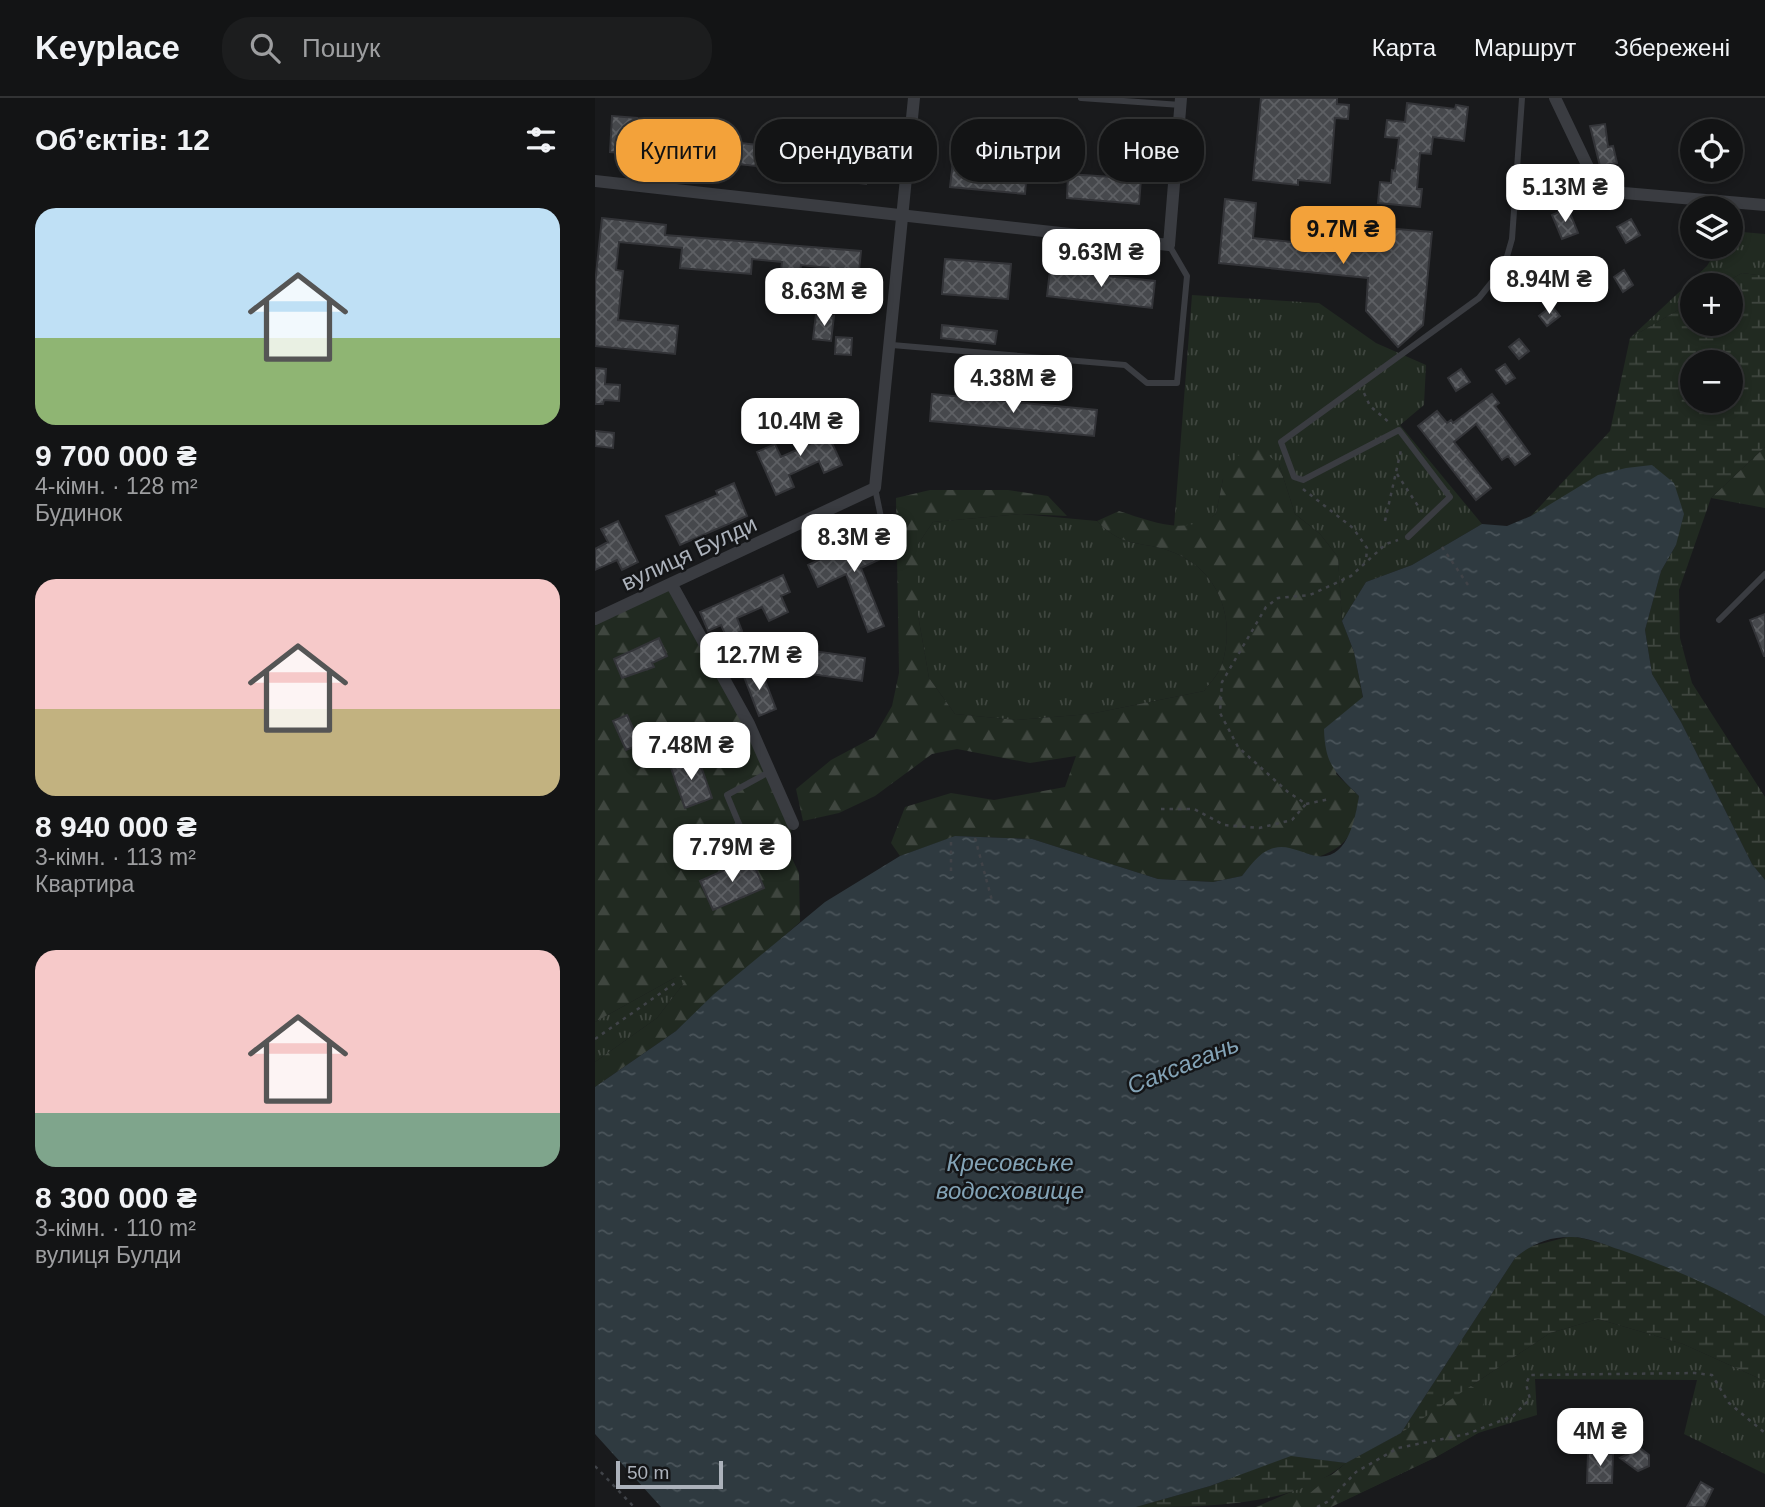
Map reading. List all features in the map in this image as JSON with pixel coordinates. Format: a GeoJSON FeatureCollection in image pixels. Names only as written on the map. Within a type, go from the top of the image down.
{"type":"FeatureCollection","features":[{"type":"Feature","properties":{"kind":"street"},"geometry":{"type":"LineString","coordinates":[[875,488],[892,345],[913,98]]}},
{"type":"Feature","properties":{"kind":"street"},"geometry":{"type":"LineString","coordinates":[[1555,98],[1588,169],[1603,185],[1624,193],[1765,205]]}},
{"type":"Feature","properties":{"kind":"street"},"geometry":{"type":"LineString","coordinates":[[595,181],[1169,245],[1181,102]]}},
{"type":"Feature","properties":{"kind":"street","name":"вулиця Булди"},"geometry":{"type":"LineString","coordinates":[[595,619],[875,488]]}},
{"type":"Feature","properties":{"kind":"street"},"geometry":{"type":"LineString","coordinates":[[672,585],[749,723],[793,824]]}},
{"type":"Feature","properties":{"kind":"lane"},"geometry":{"type":"LineString","coordinates":[[1081,98],[1181,102]]}},
{"type":"Feature","properties":{"kind":"lane"},"geometry":{"type":"LineString","coordinates":[[1408,537],[1450,496],[1399,430],[1297,481],[1281,442],[1479,298],[1504,267],[1512,239],[1522,98]]}},
{"type":"Feature","properties":{"kind":"lane"},"geometry":{"type":"LineString","coordinates":[[892,345],[1125,365],[1147,383],[1177,383],[1187,276],[1169,245]]}},
{"type":"Feature","properties":{"kind":"lane"},"geometry":{"type":"LineString","coordinates":[[875,488],[885,537]]}},
{"type":"Feature","properties":{"kind":"lane"},"geometry":{"type":"LineString","coordinates":[[1719,620],[1765,574]]}},
{"type":"Feature","properties":{"kind":"lane"},"geometry":{"type":"LineString","coordinates":[[749,848],[727,795],[769,772]]}},
{"type":"Feature","properties":{"kind":"path"},"geometry":{"type":"LineString","coordinates":[[1361,383],[1370,406],[1396,432]]}},
{"type":"Feature","properties":{"kind":"path"},"geometry":{"type":"LineString","coordinates":[[1385,521],[1404,436]]}},
{"type":"Feature","properties":{"kind":"path"},"geometry":{"type":"LineString","coordinates":[[1397,474],[1427,519]]}},
{"type":"Feature","properties":{"kind":"path"},"geometry":{"type":"LineString","coordinates":[[1297,481],[1307,495],[1353,528],[1367,548],[1366,561]]}},
{"type":"Feature","properties":{"kind":"path"},"geometry":{"type":"LineString","coordinates":[[1306,804],[1287,792],[1238,747],[1220,713],[1222,682],[1266,607],[1278,598],[1310,595],[1324,590],[1351,576],[1386,544],[1408,537]]}},
{"type":"Feature","properties":{"kind":"path"},"geometry":{"type":"LineString","coordinates":[[1442,547],[1468,585]]}},
{"type":"Feature","properties":{"kind":"path"},"geometry":{"type":"LineString","coordinates":[[1161,808],[1194,809],[1224,825],[1259,828],[1292,820],[1306,804],[1330,799]]}},
{"type":"Feature","properties":{"kind":"path"},"geometry":{"type":"LineString","coordinates":[[951,838],[951,871]]}},
{"type":"Feature","properties":{"kind":"path"},"geometry":{"type":"LineString","coordinates":[[975,838],[993,904]]}},
{"type":"Feature","properties":{"kind":"path"},"geometry":{"type":"LineString","coordinates":[[595,1039],[678,981]]}},
{"type":"Feature","properties":{"kind":"path"},"geometry":{"type":"LineString","coordinates":[[1317,1507],[1329,1501],[1356,1472],[1398,1448],[1467,1434],[1513,1416],[1530,1399],[1525,1384],[1530,1376],[1712,1375],[1729,1404],[1765,1433]]}},
{"type":"Feature","properties":{"kind":"path"},"geometry":{"type":"LineString","coordinates":[[595,1465],[634,1507]]}},
{"type":"Feature","properties":{"kind":"green space"},"geometry":{"type":"Polygon","coordinates":[[[1743,232],[1765,234],[1765,276],[1700,273],[1711,259],[1743,259],[1743,232]]]}},
{"type":"Feature","properties":{"kind":"green space"},"geometry":{"type":"Polygon","coordinates":[[[1743,273],[1765,276],[1765,447],[1711,498],[1679,590],[1680,638],[1692,683],[1765,797],[1765,880],[1752,864],[1681,722],[1652,674],[1645,630],[1661,571],[1676,545],[1531,516],[1610,431],[1630,338],[1680,309],[1680,336],[1743,336],[1743,273]]]}},
{"type":"Feature","properties":{"kind":"green space"},"geometry":{"type":"Polygon","coordinates":[[[1680,291],[1680,309],[1630,338],[1680,291]]]}},
{"type":"Feature","properties":{"kind":"green space"},"geometry":{"type":"Polygon","coordinates":[[[1192,295],[1319,303],[1376,343],[1426,365],[1424,405],[1400,425],[1482,524],[1412,565],[1366,582],[1342,621],[1338,557],[1320,534],[1295,514],[1279,464],[1223,479],[1216,514],[1199,526],[1174,527],[1192,295]]]}},
{"type":"Feature","properties":{"kind":"green space"},"geometry":{"type":"Polygon","coordinates":[[[1765,447],[1765,508],[1711,498],[1765,447]]]}},
{"type":"Feature","properties":{"kind":"green space"},"geometry":{"type":"Polygon","coordinates":[[[1259,448],[1279,464],[1295,514],[1320,534],[1338,557],[1342,621],[1354,652],[1363,698],[1336,774],[1359,796],[1353,827],[1338,847],[1318,857],[1286,851],[1276,853],[1258,861],[1242,876],[1213,882],[1158,879],[1032,839],[956,836],[900,856],[891,843],[905,807],[951,793],[994,800],[1065,787],[1076,756],[1030,763],[957,749],[932,754],[875,796],[839,813],[803,821],[796,789],[831,760],[874,737],[892,706],[899,673],[896,498],[930,490],[1008,490],[1048,496],[1067,516],[1021,514],[933,522],[918,544],[918,615],[929,678],[955,714],[1016,720],[1090,714],[1204,691],[1221,668],[1227,631],[1221,599],[1203,572],[1191,561],[1163,549],[1126,541],[1097,521],[1119,511],[1168,525],[1180,526],[1204,521],[1216,514],[1223,479],[1237,456],[1259,448]]]}},
{"type":"Feature","properties":{"kind":"green space"},"geometry":{"type":"Polygon","coordinates":[[[1021,514],[1097,521],[1117,537],[1175,553],[1191,561],[1203,572],[1221,599],[1227,631],[1221,668],[1204,691],[1090,714],[1016,720],[955,714],[929,678],[918,615],[918,544],[933,522],[1021,514]]]}},
{"type":"Feature","properties":{"kind":"green space"},"geometry":{"type":"Polygon","coordinates":[[[672,585],[749,724],[792,828],[787,848],[799,873],[800,922],[676,1031],[595,1087],[595,1062],[657,1018],[684,983],[684,977],[676,977],[595,1022],[595,619],[672,585]]]}},
{"type":"Feature","properties":{"kind":"green space"},"geometry":{"type":"Polygon","coordinates":[[[676,977],[684,977],[684,983],[657,1018],[595,1062],[595,1022],[676,977]]]}},
{"type":"Feature","properties":{"kind":"green space"},"geometry":{"type":"Polygon","coordinates":[[[1571,1236],[1647,1258],[1719,1290],[1765,1316],[1765,1381],[1683,1344],[1598,1319],[1550,1333],[1401,1433],[1515,1258],[1529,1247],[1571,1236]]]}},
{"type":"Feature","properties":{"kind":"green space"},"geometry":{"type":"Polygon","coordinates":[[[1598,1319],[1683,1344],[1765,1381],[1765,1474],[1684,1434],[1697,1380],[1535,1379],[1537,1415],[1478,1433],[1436,1457],[1331,1507],[1256,1507],[1337,1472],[1346,1463],[1401,1433],[1550,1333],[1598,1319]]]}},
{"type":"Feature","properties":{"kind":"green space"},"geometry":{"type":"Polygon","coordinates":[[[1469,1385],[1483,1393],[1484,1406],[1478,1433],[1436,1457],[1331,1507],[1256,1507],[1310,1493],[1346,1463],[1401,1433],[1469,1385]]]}},
{"type":"Feature","properties":{"kind":"green space"},"geometry":{"type":"Polygon","coordinates":[[[1291,1455],[1346,1463],[1325,1478],[1301,1488],[1248,1502],[1136,1507],[1210,1486],[1291,1455]]]}},
{"type":"Feature","properties":{"kind":"water","name":"Кресовське водосховище"},"geometry":{"type":"Polygon","coordinates":[[[1652,465],[1674,483],[1684,514],[1676,545],[1661,571],[1645,630],[1652,674],[1681,722],[1752,864],[1765,880],[1765,1316],[1677,1271],[1640,1257],[1582,1238],[1554,1238],[1527,1249],[1515,1258],[1401,1433],[1346,1463],[1291,1456],[1210,1486],[1136,1507],[661,1507],[595,1434],[595,1087],[676,1031],[714,994],[825,902],[900,856],[955,836],[1032,839],[1158,879],[1213,882],[1242,876],[1260,856],[1274,848],[1290,848],[1316,856],[1327,856],[1336,852],[1348,836],[1359,796],[1329,760],[1324,729],[1363,697],[1354,652],[1342,621],[1366,582],[1412,565],[1482,524],[1507,526],[1531,516],[1598,475],[1652,465]]]}},
{"type":"Feature","properties":{"kind":"building"},"geometry":{"type":"Polygon","coordinates":[[[1261,98],[1337,98],[1337,104],[1349,105],[1348,119],[1335,118],[1330,183],[1298,180],[1298,185],[1253,180],[1261,98]]]}},
{"type":"Feature","properties":{"kind":"building"},"geometry":{"type":"Polygon","coordinates":[[[1407,103],[1455,109],[1456,105],[1468,107],[1464,141],[1433,137],[1431,154],[1420,153],[1417,189],[1422,189],[1420,207],[1378,203],[1380,182],[1391,183],[1392,170],[1395,171],[1399,138],[1385,137],[1387,120],[1405,122],[1407,103]]]}},
{"type":"Feature","properties":{"kind":"building"},"geometry":{"type":"Polygon","coordinates":[[[612,116],[637,118],[616,119],[616,152],[610,152],[612,116]]]}},
{"type":"Feature","properties":{"kind":"building"},"geometry":{"type":"Polygon","coordinates":[[[1605,124],[1608,147],[1613,146],[1617,163],[1600,166],[1590,126],[1605,124]]]}},
{"type":"Feature","properties":{"kind":"building"},"geometry":{"type":"Polygon","coordinates":[[[741,143],[755,145],[755,166],[741,164],[741,143]]]}},
{"type":"Feature","properties":{"kind":"building"},"geometry":{"type":"Polygon","coordinates":[[[1085,175],[1099,176],[1099,182],[1141,182],[1139,204],[1067,198],[1068,182],[1085,182],[1085,175]]]}},
{"type":"Feature","properties":{"kind":"building"},"geometry":{"type":"Polygon","coordinates":[[[951,178],[951,182],[1026,182],[1025,194],[950,187],[951,178]]]}},
{"type":"Feature","properties":{"kind":"building"},"geometry":{"type":"Polygon","coordinates":[[[1225,199],[1256,203],[1253,238],[1382,251],[1385,228],[1432,232],[1423,325],[1398,347],[1366,311],[1368,278],[1219,263],[1225,199]]]}},
{"type":"Feature","properties":{"kind":"building"},"geometry":{"type":"Polygon","coordinates":[[[1568,208],[1578,233],[1562,239],[1552,215],[1568,208]]]}},
{"type":"Feature","properties":{"kind":"building"},"geometry":{"type":"Polygon","coordinates":[[[602,218],[666,225],[665,235],[861,251],[859,271],[847,269],[846,285],[827,283],[828,268],[801,265],[799,280],[780,278],[782,262],[752,259],[751,274],[680,268],[682,248],[619,242],[616,270],[623,271],[618,320],[678,326],[675,354],[595,346],[595,284],[602,218]]]}},
{"type":"Feature","properties":{"kind":"building"},"geometry":{"type":"Polygon","coordinates":[[[1631,219],[1640,235],[1626,243],[1617,227],[1631,219]]]}},
{"type":"Feature","properties":{"kind":"building"},"geometry":{"type":"Polygon","coordinates":[[[945,259],[1011,264],[1008,299],[942,294],[945,259]]]}},
{"type":"Feature","properties":{"kind":"building"},"geometry":{"type":"Polygon","coordinates":[[[1050,270],[1155,281],[1152,308],[1047,296],[1050,270]]]}},
{"type":"Feature","properties":{"kind":"building"},"geometry":{"type":"Polygon","coordinates":[[[1624,270],[1633,285],[1623,292],[1614,277],[1624,270]]]}},
{"type":"Feature","properties":{"kind":"building"},"geometry":{"type":"Polygon","coordinates":[[[1552,306],[1560,316],[1547,326],[1539,316],[1552,306]]]}},
{"type":"Feature","properties":{"kind":"building"},"geometry":{"type":"Polygon","coordinates":[[[816,314],[834,316],[831,341],[813,339],[816,314]]]}},
{"type":"Feature","properties":{"kind":"building"},"geometry":{"type":"Polygon","coordinates":[[[942,325],[997,331],[995,344],[941,338],[942,325]]]}},
{"type":"Feature","properties":{"kind":"building"},"geometry":{"type":"Polygon","coordinates":[[[836,337],[852,338],[851,355],[835,354],[836,337]]]}},
{"type":"Feature","properties":{"kind":"building"},"geometry":{"type":"Polygon","coordinates":[[[1519,339],[1529,351],[1519,359],[1509,347],[1519,339]]]}},
{"type":"Feature","properties":{"kind":"building"},"geometry":{"type":"Polygon","coordinates":[[[1505,364],[1515,378],[1506,384],[1496,370],[1505,364]]]}},
{"type":"Feature","properties":{"kind":"building"},"geometry":{"type":"Polygon","coordinates":[[[595,368],[606,369],[605,384],[620,385],[619,401],[604,400],[603,404],[595,404],[595,368]]]}},
{"type":"Feature","properties":{"kind":"building"},"geometry":{"type":"Polygon","coordinates":[[[1461,369],[1470,382],[1456,391],[1448,378],[1461,369]]]}},
{"type":"Feature","properties":{"kind":"building"},"geometry":{"type":"Polygon","coordinates":[[[932,394],[1097,410],[1094,436],[930,421],[932,394]]]}},
{"type":"Feature","properties":{"kind":"building"},"geometry":{"type":"Polygon","coordinates":[[[1492,394],[1499,403],[1495,406],[1530,454],[1515,465],[1508,456],[1502,460],[1476,424],[1454,442],[1491,488],[1476,500],[1418,426],[1437,411],[1447,423],[1451,420],[1453,423],[1492,394]]]}},
{"type":"Feature","properties":{"kind":"building"},"geometry":{"type":"Polygon","coordinates":[[[822,421],[842,465],[824,473],[819,461],[789,475],[794,487],[776,495],[757,452],[775,444],[781,457],[810,444],[803,430],[822,421]]]}},
{"type":"Feature","properties":{"kind":"building"},"geometry":{"type":"Polygon","coordinates":[[[595,431],[614,433],[613,448],[595,446],[595,431]]]}},
{"type":"Feature","properties":{"kind":"building"},"geometry":{"type":"Polygon","coordinates":[[[734,483],[747,516],[680,545],[666,516],[718,495],[716,491],[734,483]]]}},
{"type":"Feature","properties":{"kind":"building"},"geometry":{"type":"Polygon","coordinates":[[[618,521],[638,562],[622,570],[617,560],[595,570],[595,549],[608,542],[601,529],[618,521]]]}},
{"type":"Feature","properties":{"kind":"building"},"geometry":{"type":"Polygon","coordinates":[[[878,532],[889,555],[861,568],[884,626],[868,632],[846,574],[818,587],[808,565],[878,532]]]}},
{"type":"Feature","properties":{"kind":"building"},"geometry":{"type":"Polygon","coordinates":[[[783,575],[790,592],[781,596],[788,612],[769,621],[762,607],[737,618],[742,631],[727,638],[721,625],[708,631],[700,612],[783,575]]]}},
{"type":"Feature","properties":{"kind":"building"},"geometry":{"type":"Polygon","coordinates":[[[1765,614],[1765,656],[1764,656],[1750,620],[1765,614]]]}},
{"type":"Feature","properties":{"kind":"building"},"geometry":{"type":"Polygon","coordinates":[[[659,638],[667,656],[652,663],[654,667],[622,678],[614,659],[659,638]]]}},
{"type":"Feature","properties":{"kind":"building"},"geometry":{"type":"Polygon","coordinates":[[[798,649],[865,658],[862,681],[795,672],[798,649]]]}},
{"type":"Feature","properties":{"kind":"building"},"geometry":{"type":"Polygon","coordinates":[[[760,667],[776,709],[759,716],[743,674],[760,667]]]}},
{"type":"Feature","properties":{"kind":"building"},"geometry":{"type":"Polygon","coordinates":[[[627,715],[640,744],[626,750],[613,721],[627,715]]]}},
{"type":"Feature","properties":{"kind":"building"},"geometry":{"type":"Polygon","coordinates":[[[697,755],[712,798],[685,808],[670,765],[697,755]]]}},
{"type":"Feature","properties":{"kind":"building"},"geometry":{"type":"Polygon","coordinates":[[[751,858],[764,888],[713,910],[700,881],[751,858]]]}},
{"type":"Feature","properties":{"kind":"building"},"geometry":{"type":"Polygon","coordinates":[[[1640,1448],[1649,1455],[1649,1466],[1638,1471],[1620,1458],[1640,1448]]]}},
{"type":"Feature","properties":{"kind":"building"},"geometry":{"type":"Polygon","coordinates":[[[1588,1453],[1613,1454],[1612,1483],[1587,1483],[1588,1453]]]}},
{"type":"Feature","properties":{"kind":"building"},"geometry":{"type":"Polygon","coordinates":[[[1701,1482],[1713,1489],[1704,1507],[1687,1507],[1701,1482]]]}},
{"type":"Feature","properties":{"kind":"water label","name":"Саксагань"},"geometry":{"type":"Point","coordinates":[1183,1065]}}]}
